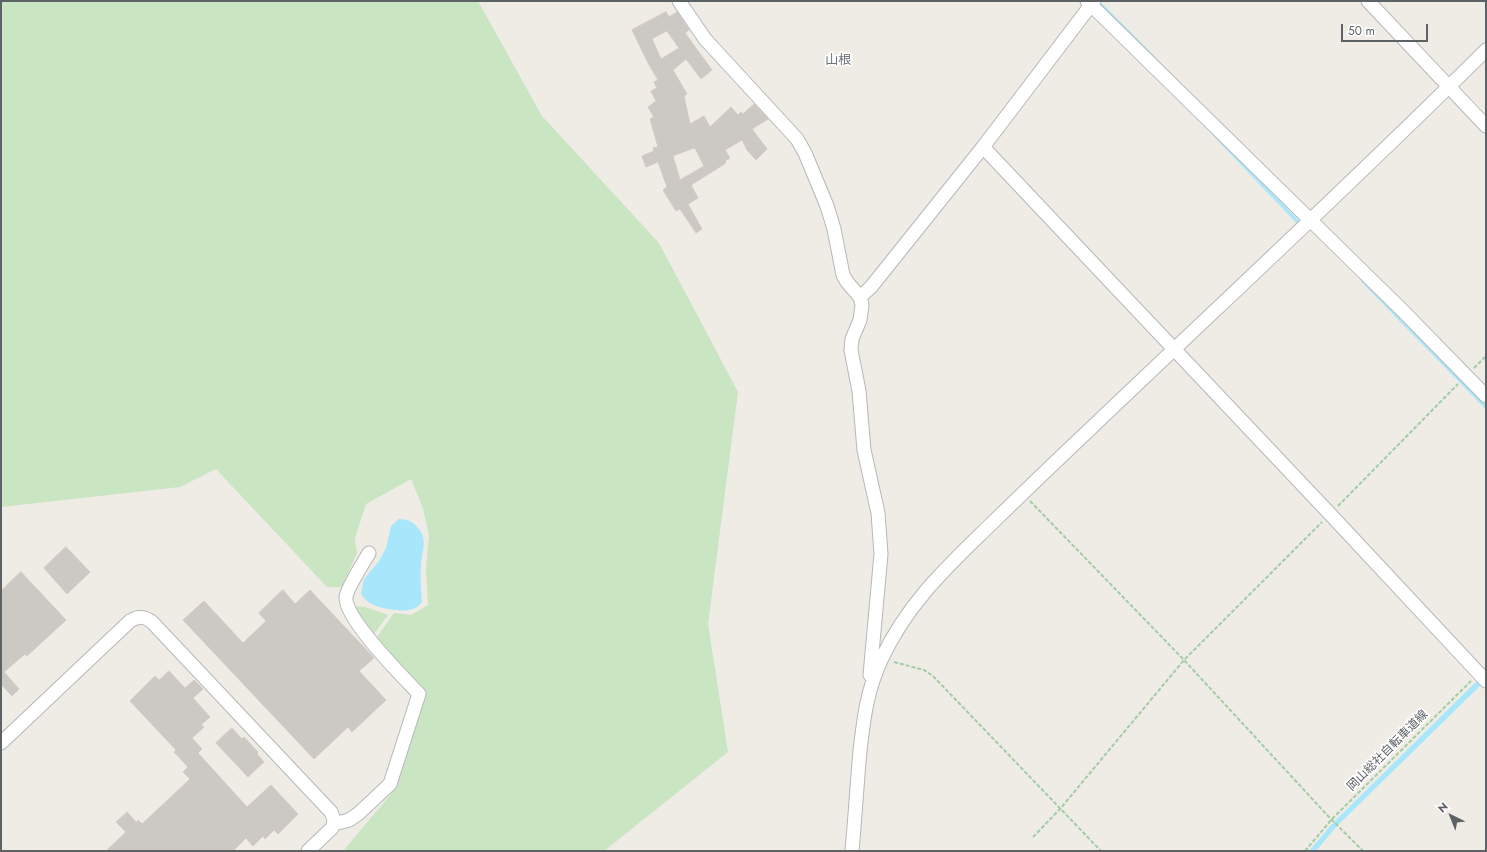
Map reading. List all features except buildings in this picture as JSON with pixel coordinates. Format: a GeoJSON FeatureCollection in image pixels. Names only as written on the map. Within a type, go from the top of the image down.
{"type":"FeatureCollection","features":[{"type":"Feature","properties":{"kind":"street"},"geometry":{"type":"LineString","coordinates":[[679,1],[705,39],[797,139],[806,153],[828,206],[843,274],[847,282],[860,297],[862,305],[860,320],[852,339],[851,350],[858,391],[864,450],[878,513],[882,541],[882,554],[869,690],[864,714],[852,851]]}},
{"type":"Feature","properties":{"kind":"street"},"geometry":{"type":"LineString","coordinates":[[1368,1],[1450,86],[1486,126]]}},
{"type":"Feature","properties":{"kind":"street"},"geometry":{"type":"LineString","coordinates":[[860,297],[871,286],[983,147],[1091,2],[1402,310],[1486,396]]}},
{"type":"Feature","properties":{"kind":"street"},"geometry":{"type":"LineString","coordinates":[[869,690],[881,658],[896,631],[921,595],[948,566],[1486,50]]}},
{"type":"Feature","properties":{"kind":"street"},"geometry":{"type":"LineString","coordinates":[[983,147],[1482,677]]}},
{"type":"Feature","properties":{"kind":"street"},"geometry":{"type":"LineString","coordinates":[[334,824],[349,820],[358,814],[390,784],[419,694],[363,632],[346,603],[346,595],[369,553]]}},
{"type":"Feature","properties":{"kind":"street"},"geometry":{"type":"LineString","coordinates":[[1,743],[130,621],[138,616],[145,617],[152,622],[327,807],[333,816],[334,824],[332,828],[308,851]]}},
{"type":"Feature","properties":{"kind":"path"},"geometry":{"type":"LineString","coordinates":[[1033,837],[1060,809],[1184,660],[1460,382]]}},
{"type":"Feature","properties":{"kind":"path"},"geometry":{"type":"LineString","coordinates":[[1023,493],[1184,660],[1363,851]]}},
{"type":"Feature","properties":{"kind":"path"},"geometry":{"type":"LineString","coordinates":[[881,658],[924,670],[933,676],[1101,851]]}},
{"type":"Feature","properties":{"kind":"path","name":"岡山総社自転車道線"},"geometry":{"type":"LineString","coordinates":[[1305,851],[1333,820],[1482,677]]}},
{"type":"Feature","properties":{"kind":"green space"},"geometry":{"type":"Polygon","coordinates":[[[1,1],[478,1],[542,116],[659,243],[738,392],[708,624],[728,752],[604,851],[343,851],[397,787],[424,693],[377,637],[394,613],[411,615],[428,605],[426,569],[429,535],[423,508],[411,479],[366,504],[355,538],[357,553],[342,587],[327,587],[216,469],[180,487],[1,507],[1,1]]]}},
{"type":"Feature","properties":{"kind":"green space"},"geometry":{"type":"Polygon","coordinates":[[[353,606],[365,607],[388,615],[374,634],[353,606]]]}},
{"type":"Feature","properties":{"kind":"water"},"geometry":{"type":"Polygon","coordinates":[[[399,519],[412,522],[421,533],[424,542],[421,562],[422,602],[411,610],[394,610],[375,606],[367,601],[361,594],[364,579],[379,561],[386,548],[391,526],[399,519]]]}},
{"type":"Feature","properties":{"kind":"water"},"geometry":{"type":"Polygon","coordinates":[[[1486,672],[1486,680],[1336,827],[1316,851],[1309,851],[1332,824],[1486,672]]]}},
{"type":"Feature","properties":{"kind":"waterway"},"geometry":{"type":"LineString","coordinates":[[1097,1],[1154,58]]}},
{"type":"Feature","properties":{"kind":"waterway"},"geometry":{"type":"LineString","coordinates":[[1212,132],[1298,222]]}},
{"type":"Feature","properties":{"kind":"waterway"},"geometry":{"type":"LineString","coordinates":[[1363,281],[1486,407]]}},
{"type":"Feature","properties":{"kind":"district","name":"山根"},"geometry":{"type":"Point","coordinates":[838,61]}}]}
